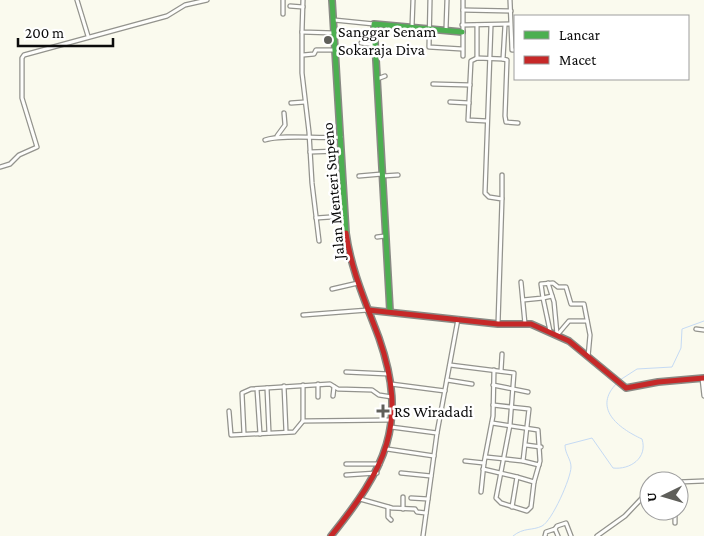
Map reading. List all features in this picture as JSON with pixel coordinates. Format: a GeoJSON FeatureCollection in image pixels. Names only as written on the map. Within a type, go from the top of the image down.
{"type":"FeatureCollection","features":[{"type":"Feature","properties":{"kind":"street"},"geometry":{"type":"LineString","coordinates":[[77,0],[88,36]]}},
{"type":"Feature","properties":{"kind":"street"},"geometry":{"type":"LineString","coordinates":[[184,0],[186,5]]}},
{"type":"Feature","properties":{"kind":"street"},"geometry":{"type":"LineString","coordinates":[[0,167],[10,164],[19,156],[37,148],[22,98],[23,56],[88,36],[167,16],[186,5],[207,0]]}},
{"type":"Feature","properties":{"kind":"street"},"geometry":{"type":"LineString","coordinates":[[283,0],[283,14]]}},
{"type":"Feature","properties":{"kind":"street"},"geometry":{"type":"LineString","coordinates":[[303,0],[302,72],[310,139],[318,241]]}},
{"type":"Feature","properties":{"kind":"street","name":"Jalan Menteri Supeno"},"geometry":{"type":"LineString","coordinates":[[331,536],[360,499],[381,464],[387,449],[392,396],[389,374],[358,283],[348,245],[332,0]]}},
{"type":"Feature","properties":{"kind":"street"},"geometry":{"type":"LineString","coordinates":[[412,28],[413,0]]}},
{"type":"Feature","properties":{"kind":"street"},"geometry":{"type":"LineString","coordinates":[[430,0],[430,47],[462,49]]}},
{"type":"Feature","properties":{"kind":"street"},"geometry":{"type":"LineString","coordinates":[[446,30],[447,0]]}},
{"type":"Feature","properties":{"kind":"street"},"geometry":{"type":"LineString","coordinates":[[463,0],[463,56]]}},
{"type":"Feature","properties":{"kind":"street"},"geometry":{"type":"LineString","coordinates":[[504,50],[514,50],[510,24],[510,0]]}},
{"type":"Feature","properties":{"kind":"street"},"geometry":{"type":"LineString","coordinates":[[290,6],[303,7]]}},
{"type":"Feature","properties":{"kind":"street"},"geometry":{"type":"LineString","coordinates":[[463,10],[511,11]]}},
{"type":"Feature","properties":{"kind":"street"},"geometry":{"type":"LineString","coordinates":[[334,20],[462,32]]}},
{"type":"Feature","properties":{"kind":"street"},"geometry":{"type":"LineString","coordinates":[[405,26],[412,20]]}},
{"type":"Feature","properties":{"kind":"street"},"geometry":{"type":"LineString","coordinates":[[374,24],[390,311]]}},
{"type":"Feature","properties":{"kind":"street"},"geometry":{"type":"LineString","coordinates":[[462,25],[510,24]]}},
{"type":"Feature","properties":{"kind":"street"},"geometry":{"type":"LineString","coordinates":[[476,58],[477,25]]}},
{"type":"Feature","properties":{"kind":"street"},"geometry":{"type":"LineString","coordinates":[[491,25],[485,194],[502,198]]}},
{"type":"Feature","properties":{"kind":"street"},"geometry":{"type":"LineString","coordinates":[[505,25],[503,59],[506,60],[505,119],[508,122],[518,123]]}},
{"type":"Feature","properties":{"kind":"street"},"geometry":{"type":"LineString","coordinates":[[302,32],[334,33]]}},
{"type":"Feature","properties":{"kind":"street"},"geometry":{"type":"LineString","coordinates":[[360,44],[376,45]]}},
{"type":"Feature","properties":{"kind":"street"},"geometry":{"type":"LineString","coordinates":[[303,55],[314,54],[316,50],[335,50]]}},
{"type":"Feature","properties":{"kind":"street"},"geometry":{"type":"LineString","coordinates":[[487,121],[468,120],[471,61],[476,58],[503,59]]}},
{"type":"Feature","properties":{"kind":"street"},"geometry":{"type":"LineString","coordinates":[[377,79],[385,76]]}},
{"type":"Feature","properties":{"kind":"street"},"geometry":{"type":"LineString","coordinates":[[433,84],[470,85]]}},
{"type":"Feature","properties":{"kind":"street"},"geometry":{"type":"LineString","coordinates":[[291,103],[305,102]]}},
{"type":"Feature","properties":{"kind":"street"},"geometry":{"type":"LineString","coordinates":[[450,102],[469,103]]}},
{"type":"Feature","properties":{"kind":"street"},"geometry":{"type":"LineString","coordinates":[[276,136],[285,125],[284,113]]}},
{"type":"Feature","properties":{"kind":"street"},"geometry":{"type":"LineString","coordinates":[[265,140],[276,136],[310,139],[340,137]]}},
{"type":"Feature","properties":{"kind":"street"},"geometry":{"type":"LineString","coordinates":[[310,152],[341,151]]}},
{"type":"Feature","properties":{"kind":"street"},"geometry":{"type":"LineString","coordinates":[[359,176],[398,175]]}},
{"type":"Feature","properties":{"kind":"street"},"geometry":{"type":"LineString","coordinates":[[498,324],[502,175]]}},
{"type":"Feature","properties":{"kind":"street"},"geometry":{"type":"LineString","coordinates":[[316,218],[346,216]]}},
{"type":"Feature","properties":{"kind":"street"},"geometry":{"type":"LineString","coordinates":[[377,237],[385,236]]}},
{"type":"Feature","properties":{"kind":"street"},"geometry":{"type":"LineString","coordinates":[[521,282],[525,324]]}},
{"type":"Feature","properties":{"kind":"street"},"geometry":{"type":"LineString","coordinates":[[332,290],[358,283]]}},
{"type":"Feature","properties":{"kind":"street"},"geometry":{"type":"LineString","coordinates":[[548,283],[552,296],[557,334]]}},
{"type":"Feature","properties":{"kind":"street"},"geometry":{"type":"LineString","coordinates":[[550,331],[541,284],[554,283],[558,287],[566,287],[571,304],[584,304],[590,342],[588,356]]}},
{"type":"Feature","properties":{"kind":"street"},"geometry":{"type":"LineString","coordinates":[[523,300],[552,296]]}},
{"type":"Feature","properties":{"kind":"street"},"geometry":{"type":"LineString","coordinates":[[303,315],[368,310],[458,318],[498,324],[525,324],[557,334],[588,356],[619,384],[630,388],[658,382],[703,378],[704,396]]}},
{"type":"Feature","properties":{"kind":"street"},"geometry":{"type":"LineString","coordinates":[[423,536],[437,433],[458,318]]}},
{"type":"Feature","properties":{"kind":"street"},"geometry":{"type":"LineString","coordinates":[[557,334],[569,321],[587,321]]}},
{"type":"Feature","properties":{"kind":"street"},"geometry":{"type":"LineString","coordinates":[[696,329],[704,330]]}},
{"type":"Feature","properties":{"kind":"street"},"geometry":{"type":"LineString","coordinates":[[501,371],[502,354]]}},
{"type":"Feature","properties":{"kind":"street"},"geometry":{"type":"LineString","coordinates":[[450,365],[520,373]]}},
{"type":"Feature","properties":{"kind":"street"},"geometry":{"type":"LineString","coordinates":[[481,492],[483,469],[492,423],[494,370]]}},
{"type":"Feature","properties":{"kind":"street"},"geometry":{"type":"LineString","coordinates":[[346,372],[389,374]]}},
{"type":"Feature","properties":{"kind":"street"},"geometry":{"type":"LineString","coordinates":[[492,423],[510,425],[538,430],[541,447],[530,509],[525,511],[496,500],[510,425],[514,373]]}},
{"type":"Feature","properties":{"kind":"street"},"geometry":{"type":"LineString","coordinates":[[447,380],[472,384]]}},
{"type":"Feature","properties":{"kind":"street"},"geometry":{"type":"LineString","coordinates":[[244,434],[242,393],[258,389],[318,384],[334,386],[338,389],[372,390],[378,395],[392,396]]}},
{"type":"Feature","properties":{"kind":"street"},"geometry":{"type":"LineString","coordinates":[[318,384],[318,397]]}},
{"type":"Feature","properties":{"kind":"street"},"geometry":{"type":"LineString","coordinates":[[391,384],[445,391]]}},
{"type":"Feature","properties":{"kind":"street"},"geometry":{"type":"LineString","coordinates":[[229,411],[230,434],[294,432],[303,421],[303,385]]}},
{"type":"Feature","properties":{"kind":"street"},"geometry":{"type":"LineString","coordinates":[[493,385],[528,392]]}},
{"type":"Feature","properties":{"kind":"street"},"geometry":{"type":"LineString","coordinates":[[284,386],[286,432]]}},
{"type":"Feature","properties":{"kind":"street"},"geometry":{"type":"LineString","coordinates":[[334,386],[334,396]]}},
{"type":"Feature","properties":{"kind":"street"},"geometry":{"type":"LineString","coordinates":[[267,388],[269,434]]}},
{"type":"Feature","properties":{"kind":"street"},"geometry":{"type":"LineString","coordinates":[[258,389],[260,434]]}},
{"type":"Feature","properties":{"kind":"street"},"geometry":{"type":"LineString","coordinates":[[493,404],[529,409],[523,461]]}},
{"type":"Feature","properties":{"kind":"street"},"geometry":{"type":"LineString","coordinates":[[303,421],[391,420]]}},
{"type":"Feature","properties":{"kind":"street"},"geometry":{"type":"LineString","coordinates":[[390,427],[437,433]]}},
{"type":"Feature","properties":{"kind":"street"},"geometry":{"type":"LineString","coordinates":[[526,445],[541,447]]}},
{"type":"Feature","properties":{"kind":"street"},"geometry":{"type":"LineString","coordinates":[[387,449],[434,456]]}},
{"type":"Feature","properties":{"kind":"street"},"geometry":{"type":"LineString","coordinates":[[486,457],[523,461],[539,465]]}},
{"type":"Feature","properties":{"kind":"street"},"geometry":{"type":"LineString","coordinates":[[465,461],[484,463]]}},
{"type":"Feature","properties":{"kind":"street"},"geometry":{"type":"LineString","coordinates":[[346,464],[381,464]]}},
{"type":"Feature","properties":{"kind":"street"},"geometry":{"type":"LineString","coordinates":[[483,469],[534,482]]}},
{"type":"Feature","properties":{"kind":"street"},"geometry":{"type":"LineString","coordinates":[[346,475],[377,473]]}},
{"type":"Feature","properties":{"kind":"street"},"geometry":{"type":"LineString","coordinates":[[402,473],[431,476]]}},
{"type":"Feature","properties":{"kind":"street"},"geometry":{"type":"LineString","coordinates":[[512,507],[517,477]]}},
{"type":"Feature","properties":{"kind":"street"},"geometry":{"type":"LineString","coordinates":[[689,482],[704,481]]}},
{"type":"Feature","properties":{"kind":"street"},"geometry":{"type":"LineString","coordinates":[[403,497],[403,509]]}},
{"type":"Feature","properties":{"kind":"street"},"geometry":{"type":"LineString","coordinates":[[411,498],[428,499]]}},
{"type":"Feature","properties":{"kind":"street"},"geometry":{"type":"LineString","coordinates":[[360,499],[388,507],[426,513]]}},
{"type":"Feature","properties":{"kind":"street"},"geometry":{"type":"LineString","coordinates":[[597,536],[625,516],[639,501]]}},
{"type":"Feature","properties":{"kind":"street"},"geometry":{"type":"LineString","coordinates":[[388,507],[388,517],[391,520]]}},
{"type":"Feature","properties":{"kind":"street"},"geometry":{"type":"LineString","coordinates":[[540,536],[566,523],[571,536]]}},
{"type":"Feature","properties":{"kind":"street"},"geometry":{"type":"LineString","coordinates":[[556,529],[558,536]]}},
{"type":"Feature","properties":{"kind":"waterway"},"geometry":{"type":"LineString","coordinates":[[620,380],[637,369],[672,367],[681,348],[682,329],[704,321]]}},
{"type":"Feature","properties":{"kind":"waterway"},"geometry":{"type":"LineString","coordinates":[[513,536],[521,531],[542,526],[556,508],[568,480],[571,467],[565,445],[592,438],[613,468],[631,465],[640,457],[643,446],[642,439],[617,423],[608,409],[607,401],[610,392],[617,383]]}},
{"type":"Feature","properties":{"kind":"traffic: fast"},"geometry":{"type":"LineString","coordinates":[[332,0],[346,233]]}},
{"type":"Feature","properties":{"kind":"traffic: fast"},"geometry":{"type":"LineString","coordinates":[[390,311],[374,24],[462,32]]}},
{"type":"Feature","properties":{"kind":"traffic: jam"},"geometry":{"type":"LineString","coordinates":[[331,536],[366,489],[378,467],[391,421],[392,396],[388,368],[355,273],[346,233]]}},
{"type":"Feature","properties":{"kind":"traffic: jam"},"geometry":{"type":"LineString","coordinates":[[368,310],[498,324],[531,324],[569,341],[626,388],[658,382],[704,378]]}},
{"type":"Feature","properties":{"kind":"place","name":"Sanggar Senam Sokaraja Diva"},"geometry":{"type":"Point","coordinates":[328,40]}},
{"type":"Feature","properties":{"kind":"place","name":"RS Wiradadi"},"geometry":{"type":"Point","coordinates":[383,411]}}]}
